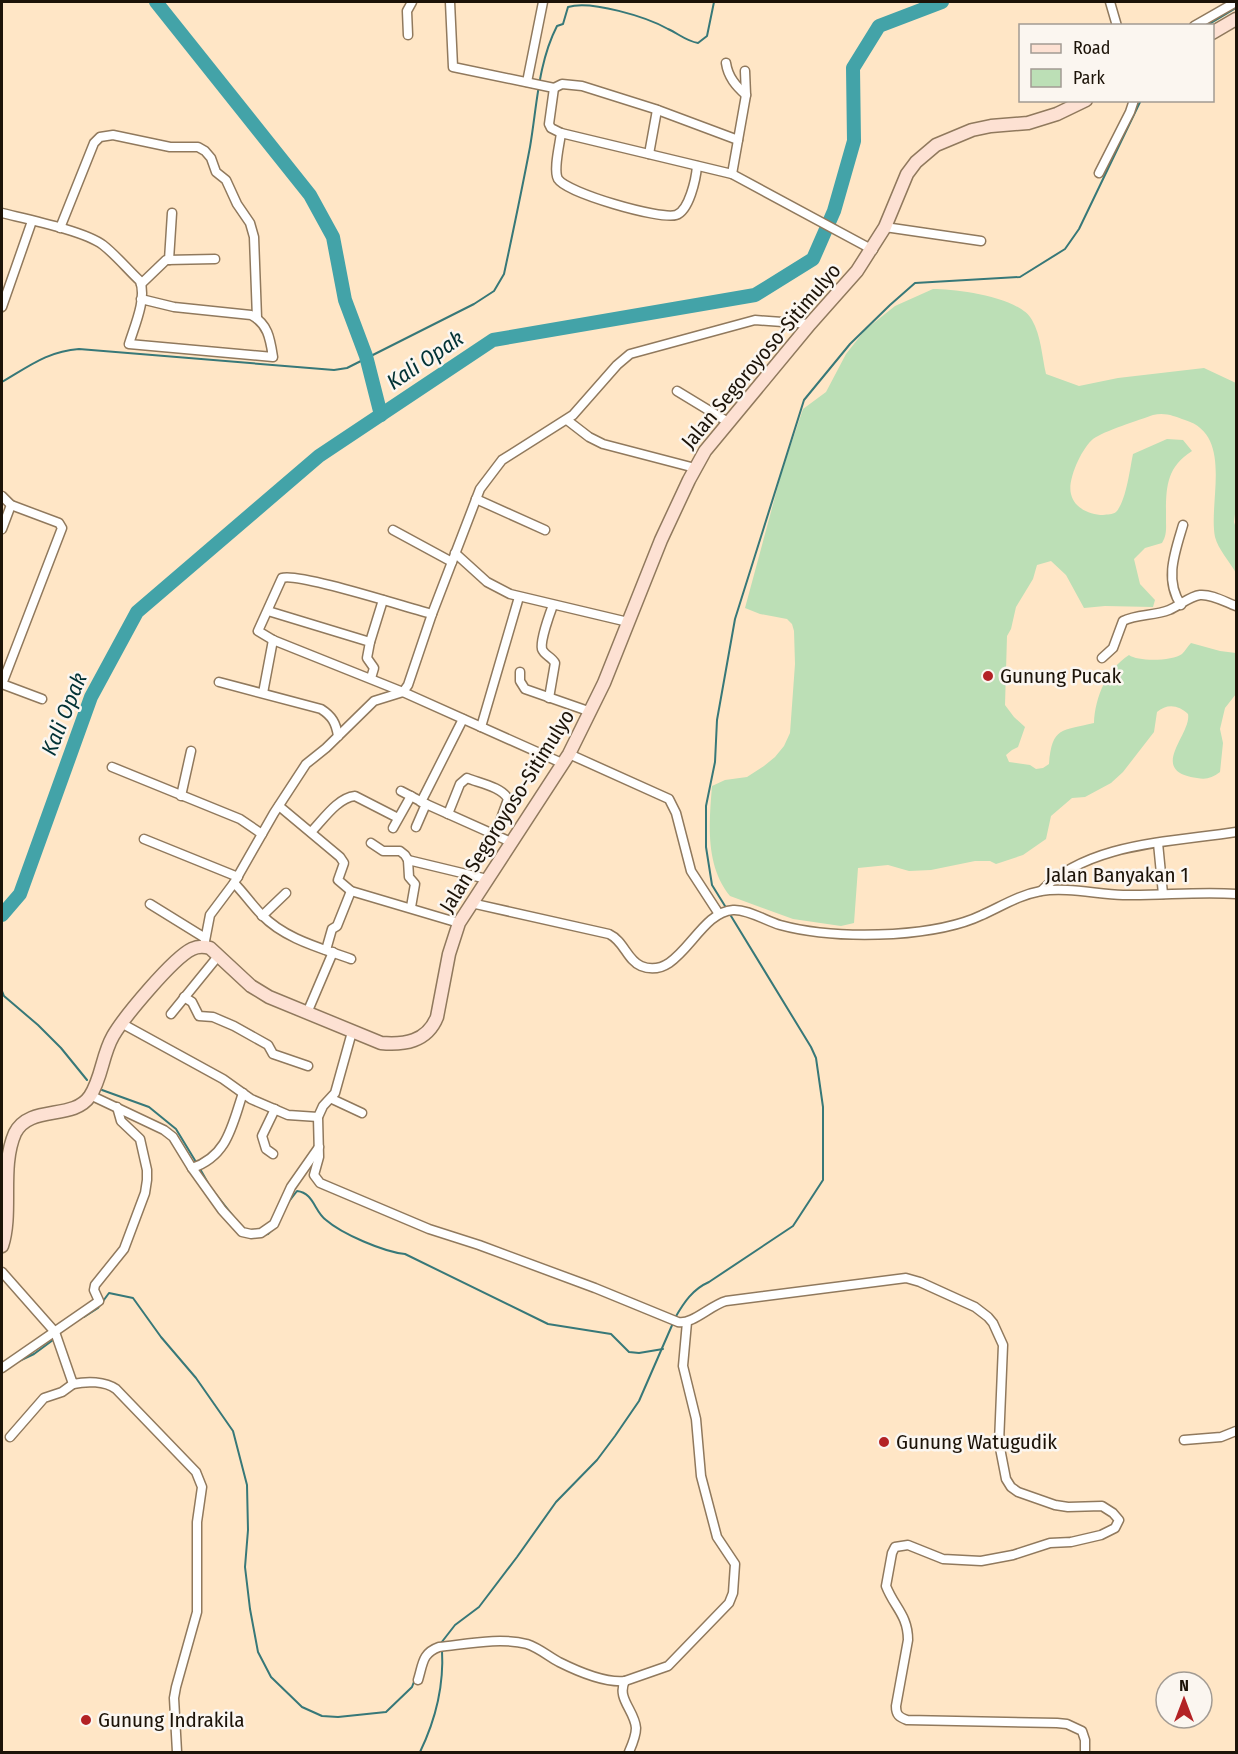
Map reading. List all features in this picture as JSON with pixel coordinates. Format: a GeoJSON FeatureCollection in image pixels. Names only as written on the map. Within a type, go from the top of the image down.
{"type":"FeatureCollection","features":[{"type":"Feature","properties":{"kind":"main road"},"geometry":{"type":"LineString","coordinates":[[1214,32],[1236,19]]}},
{"type":"Feature","properties":{"kind":"main road","name":"Jalan Segoroyoso-Sitimulyo"},"geometry":{"type":"LineString","coordinates":[[205,942],[257,990],[268,997],[352,1032],[381,1043],[400,1044],[417,1040],[428,1031],[434,1025],[437,1017],[447,965],[459,923],[566,759],[591,712],[661,540],[694,468],[705,451],[810,324],[838,295],[873,249],[885,227],[907,174],[925,152],[972,130],[1044,119],[1082,102]]}},
{"type":"Feature","properties":{"kind":"main road"},"geometry":{"type":"LineString","coordinates":[[2,1246],[5,1230],[6,1176],[15,1134],[31,1118],[84,1103],[90,1095],[106,1051],[121,1023],[181,956],[205,942]]}},
{"type":"Feature","properties":{"kind":"street"},"geometry":{"type":"LineString","coordinates":[[408,35],[407,11],[412,2]]}},
{"type":"Feature","properties":{"kind":"street"},"geometry":{"type":"LineString","coordinates":[[450,2],[453,67],[554,88],[562,84],[582,86],[657,110],[738,140]]}},
{"type":"Feature","properties":{"kind":"street"},"geometry":{"type":"LineString","coordinates":[[535,83],[543,2]]}},
{"type":"Feature","properties":{"kind":"street"},"geometry":{"type":"LineString","coordinates":[[1110,2],[1116,24]]}},
{"type":"Feature","properties":{"kind":"street"},"geometry":{"type":"LineString","coordinates":[[1198,24],[1236,2]]}},
{"type":"Feature","properties":{"kind":"street"},"geometry":{"type":"LineString","coordinates":[[726,63],[728,73],[737,87],[746,95]]}},
{"type":"Feature","properties":{"kind":"street"},"geometry":{"type":"LineString","coordinates":[[732,174],[746,95],[745,71]]}},
{"type":"Feature","properties":{"kind":"street"},"geometry":{"type":"LineString","coordinates":[[554,88],[549,124],[551,128],[561,133],[732,174],[873,249]]}},
{"type":"Feature","properties":{"kind":"street"},"geometry":{"type":"LineString","coordinates":[[1099,173],[1133,102]]}},
{"type":"Feature","properties":{"kind":"street"},"geometry":{"type":"LineString","coordinates":[[649,154],[657,110]]}},
{"type":"Feature","properties":{"kind":"street"},"geometry":{"type":"LineString","coordinates":[[561,133],[556,173],[558,179],[566,186],[598,200],[630,208],[668,216],[677,215],[692,193],[697,166]]}},
{"type":"Feature","properties":{"kind":"street"},"geometry":{"type":"LineString","coordinates":[[60,228],[94,143],[100,137],[113,135],[170,147],[198,147],[211,158],[216,172],[226,180],[237,204],[250,224],[254,237],[256,318]]}},
{"type":"Feature","properties":{"kind":"street"},"geometry":{"type":"LineString","coordinates":[[2,213],[60,228],[104,246],[141,284]]}},
{"type":"Feature","properties":{"kind":"street"},"geometry":{"type":"LineString","coordinates":[[169,260],[172,213]]}},
{"type":"Feature","properties":{"kind":"street"},"geometry":{"type":"LineString","coordinates":[[2,307],[32,221]]}},
{"type":"Feature","properties":{"kind":"street"},"geometry":{"type":"LineString","coordinates":[[885,227],[981,241]]}},
{"type":"Feature","properties":{"kind":"street"},"geometry":{"type":"LineString","coordinates":[[141,299],[174,307],[250,315],[261,321],[268,331],[273,357],[129,344],[141,299],[141,284],[161,263],[169,260],[215,259]]}},
{"type":"Feature","properties":{"kind":"street"},"geometry":{"type":"LineString","coordinates":[[150,904],[205,942],[210,915],[236,880],[306,764],[377,699],[403,692],[408,685],[432,614],[480,489],[502,460],[567,420],[617,365],[630,354],[755,320],[810,324]]}},
{"type":"Feature","properties":{"kind":"street"},"geometry":{"type":"LineString","coordinates":[[677,391],[728,422]]}},
{"type":"Feature","properties":{"kind":"street"},"geometry":{"type":"LineString","coordinates":[[567,420],[589,437],[603,444],[694,468]]}},
{"type":"Feature","properties":{"kind":"street"},"geometry":{"type":"LineString","coordinates":[[2,496],[11,505],[59,523],[62,528],[2,684],[42,699]]}},
{"type":"Feature","properties":{"kind":"street"},"geometry":{"type":"LineString","coordinates":[[476,499],[545,530]]}},
{"type":"Feature","properties":{"kind":"street"},"geometry":{"type":"LineString","coordinates":[[2,530],[11,505]]}},
{"type":"Feature","properties":{"kind":"street"},"geometry":{"type":"LineString","coordinates":[[1181,605],[1173,591],[1172,561],[1183,525]]}},
{"type":"Feature","properties":{"kind":"street"},"geometry":{"type":"LineString","coordinates":[[393,530],[453,557],[487,582],[519,597],[628,622]]}},
{"type":"Feature","properties":{"kind":"street"},"geometry":{"type":"LineString","coordinates":[[432,614],[312,580],[287,576],[282,578],[258,631],[273,640],[371,678],[481,727],[669,799],[674,805],[691,871],[718,914],[707,922],[676,958],[654,967],[642,967],[633,961],[616,938],[609,934],[471,903]]}},
{"type":"Feature","properties":{"kind":"street"},"geometry":{"type":"LineString","coordinates":[[1102,658],[1113,648],[1123,621],[1130,618],[1156,615],[1181,605],[1194,596],[1204,595],[1236,606]]}},
{"type":"Feature","properties":{"kind":"street"},"geometry":{"type":"LineString","coordinates":[[481,727],[519,597]]}},
{"type":"Feature","properties":{"kind":"street"},"geometry":{"type":"LineString","coordinates":[[371,678],[374,668],[367,658],[383,600]]}},
{"type":"Feature","properties":{"kind":"street"},"geometry":{"type":"LineString","coordinates":[[549,698],[555,663],[553,658],[545,653],[542,644],[553,605]]}},
{"type":"Feature","properties":{"kind":"street"},"geometry":{"type":"LineString","coordinates":[[268,611],[370,642]]}},
{"type":"Feature","properties":{"kind":"street"},"geometry":{"type":"LineString","coordinates":[[263,693],[273,640]]}},
{"type":"Feature","properties":{"kind":"street"},"geometry":{"type":"LineString","coordinates":[[520,672],[520,681],[525,689],[591,712]]}},
{"type":"Feature","properties":{"kind":"street"},"geometry":{"type":"LineString","coordinates":[[219,682],[321,709],[329,714],[336,724],[338,736]]}},
{"type":"Feature","properties":{"kind":"street"},"geometry":{"type":"LineString","coordinates":[[416,827],[423,803],[463,719]]}},
{"type":"Feature","properties":{"kind":"street"},"geometry":{"type":"LineString","coordinates":[[181,796],[191,751]]}},
{"type":"Feature","properties":{"kind":"street"},"geometry":{"type":"LineString","coordinates":[[112,767],[240,819],[262,834]]}},
{"type":"Feature","properties":{"kind":"street"},"geometry":{"type":"LineString","coordinates":[[448,814],[460,784],[467,778],[497,790],[506,795],[508,799],[495,835]]}},
{"type":"Feature","properties":{"kind":"street"},"geometry":{"type":"LineString","coordinates":[[401,791],[511,842]]}},
{"type":"Feature","properties":{"kind":"street"},"geometry":{"type":"LineString","coordinates":[[311,832],[340,802],[355,796],[398,818]]}},
{"type":"Feature","properties":{"kind":"street"},"geometry":{"type":"LineString","coordinates":[[393,828],[411,796]]}},
{"type":"Feature","properties":{"kind":"street"},"geometry":{"type":"LineString","coordinates":[[279,806],[342,860],[343,866],[338,880],[351,891],[459,923]]}},
{"type":"Feature","properties":{"kind":"street"},"geometry":{"type":"LineString","coordinates":[[1041,891],[1051,881],[1078,864],[1133,848],[1236,832]]}},
{"type":"Feature","properties":{"kind":"street"},"geometry":{"type":"LineString","coordinates":[[144,839],[236,880],[262,915],[302,942],[351,958]]}},
{"type":"Feature","properties":{"kind":"street"},"geometry":{"type":"LineString","coordinates":[[371,843],[383,850],[400,851],[408,860],[487,879]]}},
{"type":"Feature","properties":{"kind":"street"},"geometry":{"type":"LineString","coordinates":[[1158,843],[1163,894]]}},
{"type":"Feature","properties":{"kind":"street"},"geometry":{"type":"LineString","coordinates":[[408,860],[409,877],[415,884],[411,907]]}},
{"type":"Feature","properties":{"kind":"street"},"geometry":{"type":"LineString","coordinates":[[307,1013],[329,951],[332,929],[337,926],[351,891]]}},
{"type":"Feature","properties":{"kind":"street","name":"Jalan Banyakan 1"},"geometry":{"type":"LineString","coordinates":[[718,914],[740,910],[781,925],[817,932],[861,935],[895,934],[960,924],[1006,902],[1041,891],[1123,895],[1236,894]]}},
{"type":"Feature","properties":{"kind":"street"},"geometry":{"type":"LineString","coordinates":[[262,915],[286,893]]}},
{"type":"Feature","properties":{"kind":"street"},"geometry":{"type":"LineString","coordinates":[[171,1014],[219,955]]}},
{"type":"Feature","properties":{"kind":"street"},"geometry":{"type":"LineString","coordinates":[[184,997],[192,1002],[199,1016],[213,1017],[234,1026],[268,1045],[273,1054],[308,1066]]}},
{"type":"Feature","properties":{"kind":"street"},"geometry":{"type":"LineString","coordinates":[[121,1023],[223,1078],[251,1100],[291,1115],[318,1117]]}},
{"type":"Feature","properties":{"kind":"street"},"geometry":{"type":"LineString","coordinates":[[352,1032],[335,1093],[332,1099],[323,1106],[318,1117],[320,1147],[314,1175],[320,1183],[429,1229],[585,1284],[678,1321],[726,1301],[906,1278],[975,1307],[988,1317],[1003,1345],[999,1443],[1006,1479],[1011,1487],[1018,1492],[1055,1505],[1102,1506],[1119,1520],[1115,1528],[1101,1535],[1071,1542],[1050,1543],[1013,1556],[981,1562],[943,1559],[908,1545],[895,1547],[886,1586],[906,1620],[908,1629],[896,1712],[899,1717],[907,1720],[1026,1721],[1067,1724],[1082,1731],[1085,1752]]}},
{"type":"Feature","properties":{"kind":"street"},"geometry":{"type":"LineString","coordinates":[[196,1166],[212,1158],[225,1144],[243,1093]]}},
{"type":"Feature","properties":{"kind":"street"},"geometry":{"type":"LineString","coordinates":[[90,1095],[164,1130],[173,1137],[196,1166],[235,1226],[242,1232],[261,1233],[274,1224],[291,1187],[320,1147]]}},
{"type":"Feature","properties":{"kind":"street"},"geometry":{"type":"LineString","coordinates":[[332,1099],[362,1113]]}},
{"type":"Feature","properties":{"kind":"street"},"geometry":{"type":"LineString","coordinates":[[2,1368],[99,1301],[93,1290],[95,1285],[124,1249],[145,1193],[147,1170],[140,1139],[121,1121],[117,1107]]}},
{"type":"Feature","properties":{"kind":"street"},"geometry":{"type":"LineString","coordinates":[[273,1154],[266,1149],[262,1136],[275,1109]]}},
{"type":"Feature","properties":{"kind":"street"},"geometry":{"type":"LineString","coordinates":[[2,1272],[55,1332],[73,1384]]}},
{"type":"Feature","properties":{"kind":"street"},"geometry":{"type":"LineString","coordinates":[[418,1680],[425,1657],[430,1650],[439,1647],[508,1642],[539,1649],[558,1661],[606,1680],[625,1681],[662,1669],[673,1662],[729,1604],[733,1593],[735,1564],[717,1537],[699,1468],[696,1419],[683,1366],[678,1321]]}},
{"type":"Feature","properties":{"kind":"street"},"geometry":{"type":"LineString","coordinates":[[10,1437],[44,1398],[81,1382],[106,1384],[116,1389],[201,1479],[197,1522],[197,1612],[176,1687],[177,1752]]}},
{"type":"Feature","properties":{"kind":"street"},"geometry":{"type":"LineString","coordinates":[[1184,1440],[1221,1437],[1236,1431]]}},
{"type":"Feature","properties":{"kind":"street"},"geometry":{"type":"LineString","coordinates":[[625,1681],[622,1693],[636,1726],[629,1752]]}},
{"type":"Feature","properties":{"kind":"green space"},"geometry":{"type":"Polygon","coordinates":[[[933,289],[987,296],[1015,305],[1032,320],[1041,346],[1046,374],[1079,386],[1118,378],[1204,368],[1236,383],[1234,522],[1236,573],[1221,551],[1215,537],[1216,471],[1209,440],[1200,428],[1185,420],[1165,414],[1153,415],[1113,429],[1093,439],[1084,449],[1076,465],[1070,488],[1075,503],[1083,510],[1098,515],[1113,514],[1122,501],[1133,454],[1167,439],[1183,440],[1192,451],[1177,465],[1169,481],[1164,540],[1162,543],[1145,548],[1134,559],[1140,584],[1155,600],[1153,607],[1084,608],[1066,575],[1051,561],[1037,565],[1033,579],[1016,607],[1007,636],[1005,705],[1025,727],[1018,747],[1006,755],[1009,762],[1030,765],[1036,769],[1049,764],[1053,743],[1061,732],[1094,723],[1097,703],[1104,684],[1114,668],[1129,655],[1147,660],[1171,658],[1182,654],[1191,643],[1236,653],[1236,694],[1225,708],[1220,729],[1223,743],[1220,772],[1209,778],[1200,779],[1182,774],[1175,768],[1173,760],[1175,751],[1184,731],[1188,714],[1177,707],[1165,707],[1157,712],[1154,732],[1123,772],[1111,783],[1085,797],[1072,798],[1051,816],[1046,839],[1023,855],[996,864],[990,861],[975,861],[931,870],[909,871],[888,865],[858,868],[854,923],[841,926],[793,919],[730,896],[716,871],[710,843],[712,786],[725,780],[747,777],[764,766],[784,746],[790,733],[795,664],[792,624],[787,619],[760,614],[745,608],[782,471],[803,409],[826,392],[846,354],[865,330],[895,306],[933,289]]]}},
{"type":"Feature","properties":{"kind":"waterway"},"geometry":{"type":"LineString","coordinates":[[156,2],[310,195],[333,237],[345,300],[366,356],[381,415]]}},
{"type":"Feature","properties":{"kind":"waterway"},"geometry":{"type":"LineString","coordinates":[[2,382],[48,356],[79,349],[334,370],[347,368],[474,304],[494,291],[504,274],[530,147],[542,70],[551,40],[557,26],[563,24],[568,7],[578,5],[619,11],[659,24],[698,43],[707,36],[714,2]]}},
{"type":"Feature","properties":{"kind":"waterway","name":"Kali Opak"},"geometry":{"type":"LineString","coordinates":[[2,915],[20,894],[91,697],[137,612],[319,456],[493,340],[755,295],[813,259],[834,211],[854,141],[853,68],[879,26],[942,2]]}},
{"type":"Feature","properties":{"kind":"waterway"},"geometry":{"type":"LineString","coordinates":[[1209,24],[1236,8]]}},
{"type":"Feature","properties":{"kind":"waterway"},"geometry":{"type":"LineString","coordinates":[[725,906],[712,885],[706,847],[706,806],[715,762],[717,720],[735,619],[804,400],[850,344],[915,283],[1020,277],[1065,249],[1079,229],[1140,102]]}},
{"type":"Feature","properties":{"kind":"waterway"},"geometry":{"type":"LineString","coordinates":[[675,1318],[685,1301],[698,1288],[793,1226],[823,1180],[823,1107],[816,1058],[731,916]]}},
{"type":"Feature","properties":{"kind":"waterway"},"geometry":{"type":"LineString","coordinates":[[2,991],[4,996],[61,1048],[87,1080]]}},
{"type":"Feature","properties":{"kind":"waterway"},"geometry":{"type":"LineString","coordinates":[[102,1090],[149,1107],[176,1129],[196,1162]]}},
{"type":"Feature","properties":{"kind":"waterway"},"geometry":{"type":"LineString","coordinates":[[199,1167],[208,1183]]}},
{"type":"Feature","properties":{"kind":"waterway"},"geometry":{"type":"LineString","coordinates":[[211,1188],[237,1221]]}},
{"type":"Feature","properties":{"kind":"waterway"},"geometry":{"type":"LineString","coordinates":[[287,1204],[297,1191],[303,1192],[322,1216],[342,1231],[375,1246],[405,1254],[548,1324],[611,1334],[629,1352],[639,1353],[663,1349]]}},
{"type":"Feature","properties":{"kind":"waterway"},"geometry":{"type":"LineString","coordinates":[[254,1237],[268,1234],[273,1229]]}},
{"type":"Feature","properties":{"kind":"waterway"},"geometry":{"type":"LineString","coordinates":[[84,1317],[98,1308],[109,1293],[133,1298],[161,1337],[196,1378],[233,1431],[247,1485],[248,1530],[245,1567],[250,1609],[258,1652],[271,1677],[302,1707],[322,1716],[338,1717],[386,1712],[412,1687],[415,1679]]}},
{"type":"Feature","properties":{"kind":"waterway"},"geometry":{"type":"LineString","coordinates":[[441,1643],[455,1625],[479,1607],[556,1502],[597,1460],[615,1436],[639,1401],[673,1323]]}},
{"type":"Feature","properties":{"kind":"waterway"},"geometry":{"type":"LineString","coordinates":[[17,1362],[34,1354],[53,1340]]}},
{"type":"Feature","properties":{"kind":"waterway"},"geometry":{"type":"LineString","coordinates":[[420,1752],[437,1702],[442,1676],[442,1650]]}},
{"type":"Feature","properties":{"kind":"place","name":"Gunung Pucak"},"geometry":{"type":"Point","coordinates":[988,676]}},
{"type":"Feature","properties":{"kind":"place","name":"Gunung Watugudik"},"geometry":{"type":"Point","coordinates":[884,1442]}},
{"type":"Feature","properties":{"kind":"place","name":"Gunung Indrakila"},"geometry":{"type":"Point","coordinates":[86,1720]}}]}
